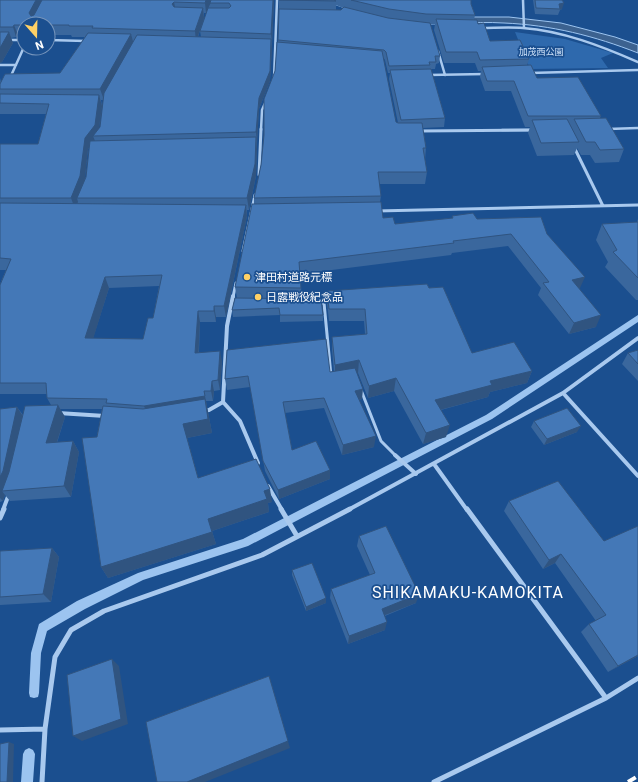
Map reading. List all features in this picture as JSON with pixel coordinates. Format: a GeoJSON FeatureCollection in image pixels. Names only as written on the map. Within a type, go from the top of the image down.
{"type":"FeatureCollection","features":[{"type":"Feature","properties":{"kind":"street"},"geometry":{"type":"LineString","coordinates":[[273,82],[276,47],[277,0]]}},
{"type":"Feature","properties":{"kind":"street"},"geometry":{"type":"LineString","coordinates":[[523,0],[524,28]]}},
{"type":"Feature","properties":{"kind":"street"},"geometry":{"type":"LineString","coordinates":[[276,13],[284,14]]}},
{"type":"Feature","properties":{"kind":"street"},"geometry":{"type":"LineString","coordinates":[[477,28],[524,28],[572,38],[614,51],[638,62]]}},
{"type":"Feature","properties":{"kind":"street"},"geometry":{"type":"LineString","coordinates":[[0,40],[16,40]]}},
{"type":"Feature","properties":{"kind":"street"},"geometry":{"type":"LineString","coordinates":[[56,40],[93,42]]}},
{"type":"Feature","properties":{"kind":"street"},"geometry":{"type":"LineString","coordinates":[[269,47],[276,47]]}},
{"type":"Feature","properties":{"kind":"street"},"geometry":{"type":"LineString","coordinates":[[437,48],[445,75]]}},
{"type":"Feature","properties":{"kind":"street"},"geometry":{"type":"LineString","coordinates":[[7,85],[20,56]]}},
{"type":"Feature","properties":{"kind":"street"},"geometry":{"type":"LineString","coordinates":[[0,65],[16,65]]}},
{"type":"Feature","properties":{"kind":"street"},"geometry":{"type":"LineString","coordinates":[[522,73],[638,70]]}},
{"type":"Feature","properties":{"kind":"street"},"geometry":{"type":"LineString","coordinates":[[423,76],[492,74]]}},
{"type":"Feature","properties":{"kind":"street"},"geometry":{"type":"LineString","coordinates":[[258,183],[262,146],[262,110],[268,96]]}},
{"type":"Feature","properties":{"kind":"street"},"geometry":{"type":"LineString","coordinates":[[602,129],[638,128]]}},
{"type":"Feature","properties":{"kind":"street"},"geometry":{"type":"LineString","coordinates":[[412,131],[534,130]]}},
{"type":"Feature","properties":{"kind":"street"},"geometry":{"type":"LineString","coordinates":[[572,144],[603,206]]}},
{"type":"Feature","properties":{"kind":"street"},"geometry":{"type":"LineString","coordinates":[[241,258],[256,191]]}},
{"type":"Feature","properties":{"kind":"street"},"geometry":{"type":"LineString","coordinates":[[368,211],[638,205]]}},
{"type":"Feature","properties":{"kind":"street"},"geometry":{"type":"LineString","coordinates":[[242,213],[258,213]]}},
{"type":"Feature","properties":{"kind":"street"},"geometry":{"type":"LineString","coordinates":[[237,280],[227,326],[223,402],[240,421],[259,466]]}},
{"type":"Feature","properties":{"kind":"street"},"geometry":{"type":"LineString","coordinates":[[42,782],[45,729],[55,657],[71,630],[104,610],[262,555],[416,474],[563,393],[638,338]]}},
{"type":"Feature","properties":{"kind":"street"},"geometry":{"type":"LineString","coordinates":[[563,393],[638,476]]}},
{"type":"Feature","properties":{"kind":"street"},"geometry":{"type":"LineString","coordinates":[[201,411],[209,410],[223,402]]}},
{"type":"Feature","properties":{"kind":"street"},"geometry":{"type":"LineString","coordinates":[[51,414],[73,413],[111,416]]}},
{"type":"Feature","properties":{"kind":"street"},"geometry":{"type":"LineString","coordinates":[[395,454],[416,474]]}},
{"type":"Feature","properties":{"kind":"street"},"geometry":{"type":"LineString","coordinates":[[434,464],[606,698]]}},
{"type":"Feature","properties":{"kind":"street"},"geometry":{"type":"LineString","coordinates":[[265,480],[297,536]]}},
{"type":"Feature","properties":{"kind":"street"},"geometry":{"type":"LineString","coordinates":[[0,518],[11,489]]}},
{"type":"Feature","properties":{"kind":"street"},"geometry":{"type":"LineString","coordinates":[[434,782],[606,698],[638,678]]}},
{"type":"Feature","properties":{"kind":"street"},"geometry":{"type":"LineString","coordinates":[[0,730],[45,729]]}},
{"type":"Feature","properties":{"kind":"lane"},"geometry":{"type":"LineString","coordinates":[[254,146],[262,146]]}},
{"type":"Feature","properties":{"kind":"lane"},"geometry":{"type":"LineString","coordinates":[[232,302],[240,302]]}},
{"type":"Feature","properties":{"kind":"lane"},"geometry":{"type":"LineString","coordinates":[[317,303],[324,303],[332,381]]}},
{"type":"Feature","properties":{"kind":"lane"},"geometry":{"type":"LineString","coordinates":[[359,383],[381,441],[395,454]]}},
{"type":"Feature","properties":{"kind":"green space","name":"加茂西公園"},"geometry":{"type":"Polygon","coordinates":[[[515,32],[565,39],[613,53],[601,58],[608,68],[530,69],[515,32]]]}},
{"type":"Feature","properties":{"kind":"shaded area"},"geometry":{"type":"Polygon","coordinates":[[[325,0],[437,17],[509,17],[561,23],[615,37],[638,45],[638,53],[606,41],[572,32],[539,26],[504,23],[422,24],[400,22],[366,15],[325,0]]]}},
{"type":"Feature","properties":{"kind":"building"},"geometry":{"type":"Polygon","coordinates":[[[0,0],[36,0],[29,13],[31,16],[16,16],[16,25],[13,27],[0,27],[0,0]]]}},
{"type":"Feature","properties":{"kind":"building"},"geometry":{"type":"Polygon","coordinates":[[[42,0],[206,0],[205,3],[174,2],[172,4],[174,7],[203,8],[195,31],[92,28],[93,26],[56,25],[56,16],[31,16],[34,15],[42,0]]]}},
{"type":"Feature","properties":{"kind":"building"},"geometry":{"type":"Polygon","coordinates":[[[211,0],[273,0],[271,34],[200,31],[208,8],[229,8],[231,6],[229,3],[210,3],[211,0]]]}},
{"type":"Feature","properties":{"kind":"building"},"geometry":{"type":"Polygon","coordinates":[[[279,0],[334,0],[336,1],[279,0]]]}},
{"type":"Feature","properties":{"kind":"building"},"geometry":{"type":"Polygon","coordinates":[[[351,0],[471,0],[475,15],[426,14],[389,9],[351,0]]]}},
{"type":"Feature","properties":{"kind":"building"},"geometry":{"type":"Polygon","coordinates":[[[535,0],[562,0],[564,3],[559,4],[560,9],[536,8],[535,0]]]}},
{"type":"Feature","properties":{"kind":"building"},"geometry":{"type":"Polygon","coordinates":[[[344,7],[388,18],[430,23],[440,56],[435,56],[436,62],[429,62],[430,65],[389,66],[386,52],[384,50],[278,40],[279,9],[341,10],[344,7]]]}},
{"type":"Feature","properties":{"kind":"building"},"geometry":{"type":"Polygon","coordinates":[[[436,19],[477,20],[478,24],[484,23],[490,41],[520,40],[529,59],[480,60],[477,52],[446,52],[436,19]]]}},
{"type":"Feature","properties":{"kind":"building"},"geometry":{"type":"Polygon","coordinates":[[[0,32],[9,32],[0,48],[0,32]]]}},
{"type":"Feature","properties":{"kind":"building"},"geometry":{"type":"Polygon","coordinates":[[[88,33],[131,34],[100,89],[0,89],[0,84],[5,74],[60,73],[88,33]]]}},
{"type":"Feature","properties":{"kind":"building"},"geometry":{"type":"Polygon","coordinates":[[[137,35],[271,39],[270,71],[259,98],[256,132],[93,136],[100,127],[104,93],[137,35]]]}},
{"type":"Feature","properties":{"kind":"building"},"geometry":{"type":"Polygon","coordinates":[[[277,42],[382,51],[396,122],[422,123],[426,148],[423,148],[427,172],[378,172],[381,196],[254,198],[261,165],[264,135],[264,99],[275,71],[277,42]]]}},
{"type":"Feature","properties":{"kind":"building"},"geometry":{"type":"Polygon","coordinates":[[[531,65],[537,78],[578,77],[601,116],[528,116],[514,81],[487,81],[482,67],[531,65]]]}},
{"type":"Feature","properties":{"kind":"building"},"geometry":{"type":"Polygon","coordinates":[[[431,69],[445,118],[401,120],[390,70],[431,69]]]}},
{"type":"Feature","properties":{"kind":"building"},"geometry":{"type":"Polygon","coordinates":[[[0,94],[99,95],[95,125],[85,138],[80,176],[71,198],[0,198],[0,144],[38,144],[49,104],[0,103],[0,94]]]}},
{"type":"Feature","properties":{"kind":"building"},"geometry":{"type":"Polygon","coordinates":[[[606,118],[624,149],[600,150],[595,142],[586,142],[574,119],[606,118]]]}},
{"type":"Feature","properties":{"kind":"building"},"geometry":{"type":"Polygon","coordinates":[[[567,119],[579,142],[541,143],[532,120],[567,119]]]}},
{"type":"Feature","properties":{"kind":"building"},"geometry":{"type":"Polygon","coordinates":[[[256,137],[255,164],[247,198],[77,198],[86,177],[90,141],[256,137]]]}},
{"type":"Feature","properties":{"kind":"building"},"geometry":{"type":"Polygon","coordinates":[[[381,202],[383,218],[393,217],[395,224],[453,218],[452,216],[473,213],[477,219],[541,217],[547,234],[585,277],[572,280],[601,315],[574,323],[543,283],[549,282],[511,234],[453,241],[454,243],[299,262],[301,288],[235,287],[252,204],[381,202]]]}},
{"type":"Feature","properties":{"kind":"building"},"geometry":{"type":"Polygon","coordinates":[[[0,203],[246,205],[224,306],[214,306],[214,311],[198,311],[195,353],[220,351],[218,380],[212,381],[211,391],[204,391],[205,396],[144,406],[106,403],[107,399],[47,398],[46,383],[0,383],[0,285],[11,259],[0,258],[0,203]],[[162,275],[105,277],[85,338],[143,339],[148,318],[153,318],[162,275]]]}},
{"type":"Feature","properties":{"kind":"building"},"geometry":{"type":"Polygon","coordinates":[[[638,222],[638,278],[613,252],[617,250],[602,224],[638,222]]]}},
{"type":"Feature","properties":{"kind":"building"},"geometry":{"type":"Polygon","coordinates":[[[427,284],[429,288],[443,287],[472,353],[514,342],[532,371],[490,381],[492,385],[435,400],[450,425],[426,433],[396,378],[369,386],[359,360],[335,365],[332,337],[367,334],[365,309],[329,309],[327,291],[427,284]]]}},
{"type":"Feature","properties":{"kind":"building"},"geometry":{"type":"Polygon","coordinates":[[[235,298],[321,299],[323,315],[280,315],[279,308],[232,310],[235,298]]]}},
{"type":"Feature","properties":{"kind":"building"},"geometry":{"type":"Polygon","coordinates":[[[326,339],[330,372],[355,368],[363,389],[355,391],[376,436],[343,445],[324,398],[283,402],[292,450],[316,441],[330,470],[278,490],[263,461],[248,376],[225,379],[227,350],[326,339]]]}},
{"type":"Feature","properties":{"kind":"building"},"geometry":{"type":"Polygon","coordinates":[[[638,350],[638,364],[628,353],[638,350]]]}},
{"type":"Feature","properties":{"kind":"building"},"geometry":{"type":"Polygon","coordinates":[[[205,399],[208,419],[183,424],[198,478],[256,459],[270,489],[264,491],[267,499],[208,519],[212,532],[101,567],[82,438],[97,437],[103,406],[143,409],[205,399]]]}},
{"type":"Feature","properties":{"kind":"building"},"geometry":{"type":"Polygon","coordinates":[[[58,405],[46,443],[73,441],[64,486],[2,491],[9,472],[25,406],[58,405]]]}},
{"type":"Feature","properties":{"kind":"building"},"geometry":{"type":"Polygon","coordinates":[[[17,407],[3,471],[0,477],[0,409],[17,407]]]}},
{"type":"Feature","properties":{"kind":"building"},"geometry":{"type":"Polygon","coordinates":[[[567,408],[581,426],[547,439],[534,421],[567,408]]]}},
{"type":"Feature","properties":{"kind":"building"},"geometry":{"type":"Polygon","coordinates":[[[558,481],[604,541],[638,526],[638,655],[618,666],[589,624],[606,615],[561,554],[549,560],[509,501],[558,481]]]}},
{"type":"Feature","properties":{"kind":"building"},"geometry":{"type":"Polygon","coordinates":[[[386,526],[419,594],[382,609],[387,622],[349,636],[331,589],[375,573],[359,536],[386,526]]]}},
{"type":"Feature","properties":{"kind":"building"},"geometry":{"type":"Polygon","coordinates":[[[52,548],[43,594],[0,597],[0,551],[52,548]]]}},
{"type":"Feature","properties":{"kind":"building"},"geometry":{"type":"Polygon","coordinates":[[[312,563],[326,598],[306,607],[292,570],[312,563]]]}},
{"type":"Feature","properties":{"kind":"building"},"geometry":{"type":"Polygon","coordinates":[[[112,659],[121,719],[73,736],[67,675],[112,659]]]}},
{"type":"Feature","properties":{"kind":"building"},"geometry":{"type":"Polygon","coordinates":[[[269,676],[288,741],[187,782],[157,782],[146,722],[269,676]]]}},
{"type":"Feature","properties":{"kind":"building"},"geometry":{"type":"Polygon","coordinates":[[[9,742],[7,782],[0,782],[0,744],[9,742]]]}},
{"type":"Feature","properties":{"kind":"waterway"},"geometry":{"type":"LineString","coordinates":[[34,693],[36,653],[43,628],[81,605],[141,576],[245,543],[489,417],[638,318]]}},
{"type":"Feature","properties":{"kind":"waterway"},"geometry":{"type":"LineString","coordinates":[[27,782],[29,754]]}},
{"type":"Feature","properties":{"kind":"railway"},"geometry":{"type":"LineString","coordinates":[[628,782],[638,776]]}},
{"type":"Feature","properties":{"kind":"place","name":"津田村道路元標"},"geometry":{"type":"Point","coordinates":[247,277]}},
{"type":"Feature","properties":{"kind":"place","name":"日露戦役紀念品"},"geometry":{"type":"Point","coordinates":[258,297]}},
{"type":"Feature","properties":{"kind":"district","name":"SHIKAMAKU-KAMOKITA"},"geometry":{"type":"Point","coordinates":[468,592]}}]}
